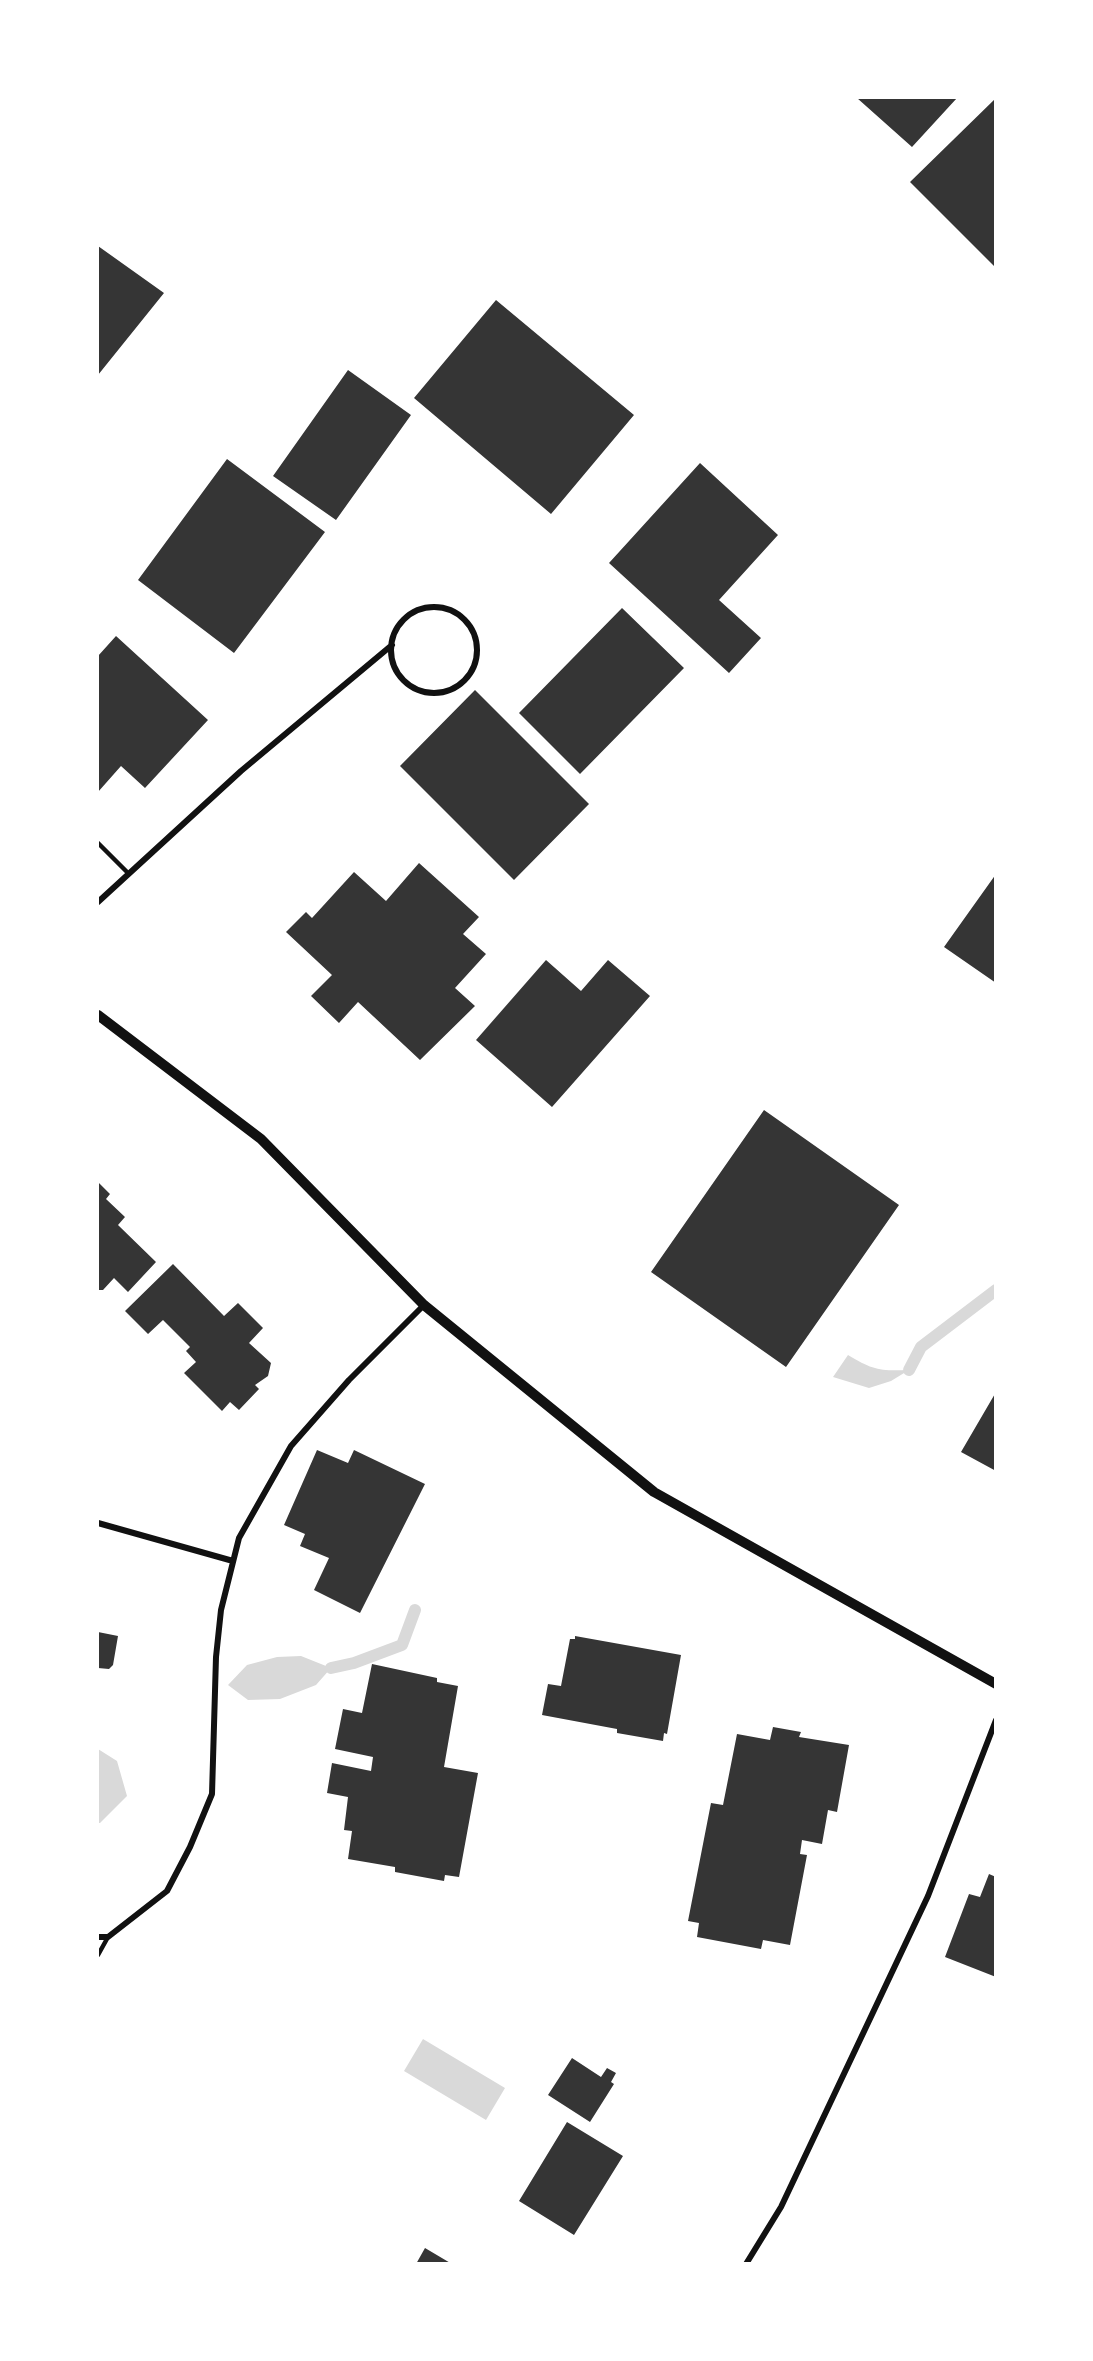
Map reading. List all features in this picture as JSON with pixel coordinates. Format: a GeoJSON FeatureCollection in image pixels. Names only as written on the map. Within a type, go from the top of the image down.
{"type":"FeatureCollection","features":[{"type":"Feature","properties":{"kind":"street"},"geometry":{"type":"LineString","coordinates":[[98,902],[241,771],[392,645],[394,630],[404,618],[416,610],[446,608],[459,615],[470,626],[477,655],[472,670],[464,681],[440,693],[427,693],[414,689],[395,671],[391,658],[392,645]]}},
{"type":"Feature","properties":{"kind":"street"},"geometry":{"type":"LineString","coordinates":[[98,1015],[261,1139],[424,1305],[654,1492],[996,1684]]}},
{"type":"Feature","properties":{"kind":"street"},"geometry":{"type":"LineString","coordinates":[[98,1937],[108,1937],[168,1891],[190,1847],[212,1794],[216,1657],[220,1610],[239,1538],[291,1446],[348,1380],[424,1305]]}},
{"type":"Feature","properties":{"kind":"street"},"geometry":{"type":"LineString","coordinates":[[98,1523],[233,1561]]}},
{"type":"Feature","properties":{"kind":"street"},"geometry":{"type":"LineString","coordinates":[[746,2264],[780,2207],[928,1896],[996,1720]]}},
{"type":"Feature","properties":{"kind":"lane"},"geometry":{"type":"LineString","coordinates":[[98,843],[129,874]]}},
{"type":"Feature","properties":{"kind":"lane"},"geometry":{"type":"LineString","coordinates":[[98,1955],[108,1937]]}},
{"type":"Feature","properties":{"kind":"shaded area"},"geometry":{"type":"Polygon","coordinates":[[[848,1355],[877,1368],[909,1370],[891,1381],[869,1388],[833,1377],[848,1355]]]}},
{"type":"Feature","properties":{"kind":"shaded area"},"geometry":{"type":"Polygon","coordinates":[[[301,1656],[331,1668],[316,1685],[280,1699],[248,1700],[228,1685],[247,1665],[277,1657],[301,1656]]]}},
{"type":"Feature","properties":{"kind":"shaded area"},"geometry":{"type":"Polygon","coordinates":[[[98,1749],[117,1761],[127,1796],[100,1823],[98,1823],[98,1749]]]}},
{"type":"Feature","properties":{"kind":"shaded area"},"geometry":{"type":"Polygon","coordinates":[[[423,2039],[505,2088],[486,2120],[404,2071],[423,2039]]]}},
{"type":"Feature","properties":{"kind":"building"},"geometry":{"type":"Polygon","coordinates":[[[857,98],[957,98],[912,147],[857,98]]]}},
{"type":"Feature","properties":{"kind":"building"},"geometry":{"type":"Polygon","coordinates":[[[996,98],[996,268],[910,182],[996,98]]]}},
{"type":"Feature","properties":{"kind":"building"},"geometry":{"type":"Polygon","coordinates":[[[98,246],[164,293],[98,375],[98,246]]]}},
{"type":"Feature","properties":{"kind":"building"},"geometry":{"type":"Polygon","coordinates":[[[496,300],[634,415],[551,514],[414,398],[496,300]]]}},
{"type":"Feature","properties":{"kind":"building"},"geometry":{"type":"Polygon","coordinates":[[[348,370],[411,415],[336,520],[273,476],[348,370]]]}},
{"type":"Feature","properties":{"kind":"building"},"geometry":{"type":"Polygon","coordinates":[[[227,459],[325,532],[234,653],[138,580],[227,459]]]}},
{"type":"Feature","properties":{"kind":"building"},"geometry":{"type":"Polygon","coordinates":[[[700,463],[778,535],[719,600],[761,638],[729,673],[609,563],[700,463]]]}},
{"type":"Feature","properties":{"kind":"building"},"geometry":{"type":"Polygon","coordinates":[[[622,608],[684,668],[580,774],[519,713],[622,608]]]}},
{"type":"Feature","properties":{"kind":"building"},"geometry":{"type":"Polygon","coordinates":[[[116,636],[208,720],[145,788],[121,766],[98,792],[98,656],[116,636]]]}},
{"type":"Feature","properties":{"kind":"building"},"geometry":{"type":"Polygon","coordinates":[[[475,690],[589,804],[514,880],[400,766],[475,690]]]}},
{"type":"Feature","properties":{"kind":"building"},"geometry":{"type":"Polygon","coordinates":[[[419,863],[479,917],[463,934],[486,954],[455,988],[475,1006],[420,1060],[358,1002],[339,1023],[311,996],[332,975],[286,932],[306,912],[312,918],[354,872],[386,901],[419,863]]]}},
{"type":"Feature","properties":{"kind":"building"},"geometry":{"type":"Polygon","coordinates":[[[996,874],[996,983],[944,947],[996,874]]]}},
{"type":"Feature","properties":{"kind":"building"},"geometry":{"type":"Polygon","coordinates":[[[546,960],[581,991],[608,960],[650,996],[552,1107],[476,1040],[546,960]]]}},
{"type":"Feature","properties":{"kind":"building"},"geometry":{"type":"Polygon","coordinates":[[[764,1110],[899,1205],[786,1367],[651,1272],[764,1110]]]}},
{"type":"Feature","properties":{"kind":"building"},"geometry":{"type":"Polygon","coordinates":[[[98,1182],[110,1194],[106,1199],[125,1217],[118,1225],[156,1262],[128,1292],[114,1278],[103,1290],[98,1290],[98,1182]]]}},
{"type":"Feature","properties":{"kind":"building"},"geometry":{"type":"Polygon","coordinates":[[[173,1264],[224,1316],[238,1303],[263,1328],[249,1343],[271,1363],[268,1376],[255,1385],[259,1389],[239,1410],[230,1402],[222,1411],[184,1373],[196,1362],[186,1351],[190,1347],[163,1320],[148,1334],[125,1311],[173,1264]]]}},
{"type":"Feature","properties":{"kind":"building"},"geometry":{"type":"Polygon","coordinates":[[[996,1392],[996,1471],[961,1452],[996,1392]]]}},
{"type":"Feature","properties":{"kind":"building"},"geometry":{"type":"Polygon","coordinates":[[[317,1450],[348,1463],[354,1450],[425,1484],[360,1613],[314,1590],[329,1558],[300,1546],[305,1534],[284,1525],[317,1450]]]}},
{"type":"Feature","properties":{"kind":"building"},"geometry":{"type":"Polygon","coordinates":[[[98,1632],[118,1636],[113,1665],[109,1669],[98,1668],[98,1632]]]}},
{"type":"Feature","properties":{"kind":"building"},"geometry":{"type":"Polygon","coordinates":[[[575,1636],[681,1655],[667,1734],[664,1733],[663,1741],[617,1733],[617,1729],[542,1715],[548,1684],[561,1686],[570,1639],[575,1639],[575,1636]]]}},
{"type":"Feature","properties":{"kind":"building"},"geometry":{"type":"Polygon","coordinates":[[[372,1664],[437,1678],[437,1682],[458,1686],[444,1767],[478,1773],[459,1877],[445,1875],[444,1881],[395,1872],[395,1867],[348,1859],[352,1831],[344,1830],[348,1797],[327,1793],[332,1763],[371,1771],[373,1757],[335,1749],[343,1709],[362,1713],[372,1664]]]}},
{"type":"Feature","properties":{"kind":"building"},"geometry":{"type":"Polygon","coordinates":[[[773,1727],[801,1732],[799,1737],[849,1745],[837,1812],[828,1810],[822,1844],[802,1840],[800,1854],[807,1855],[790,1945],[763,1940],[761,1949],[697,1937],[699,1923],[688,1921],[711,1803],[723,1805],[737,1734],[770,1740],[773,1727]]]}},
{"type":"Feature","properties":{"kind":"building"},"geometry":{"type":"Polygon","coordinates":[[[989,1874],[996,1877],[996,1977],[945,1957],[969,1894],[980,1897],[989,1874]]]}},
{"type":"Feature","properties":{"kind":"building"},"geometry":{"type":"Polygon","coordinates":[[[572,2058],[601,2077],[607,2068],[616,2073],[611,2082],[614,2084],[590,2122],[548,2095],[572,2058]]]}},
{"type":"Feature","properties":{"kind":"building"},"geometry":{"type":"Polygon","coordinates":[[[567,2122],[623,2156],[574,2235],[519,2201],[567,2122]]]}},
{"type":"Feature","properties":{"kind":"building"},"geometry":{"type":"Polygon","coordinates":[[[425,2248],[452,2264],[416,2264],[425,2248]]]}},
{"type":"Feature","properties":{"kind":"waterway"},"geometry":{"type":"LineString","coordinates":[[909,1370],[921,1347],[996,1290]]}},
{"type":"Feature","properties":{"kind":"waterway"},"geometry":{"type":"LineString","coordinates":[[331,1668],[354,1663],[402,1645],[415,1610]]}}]}
